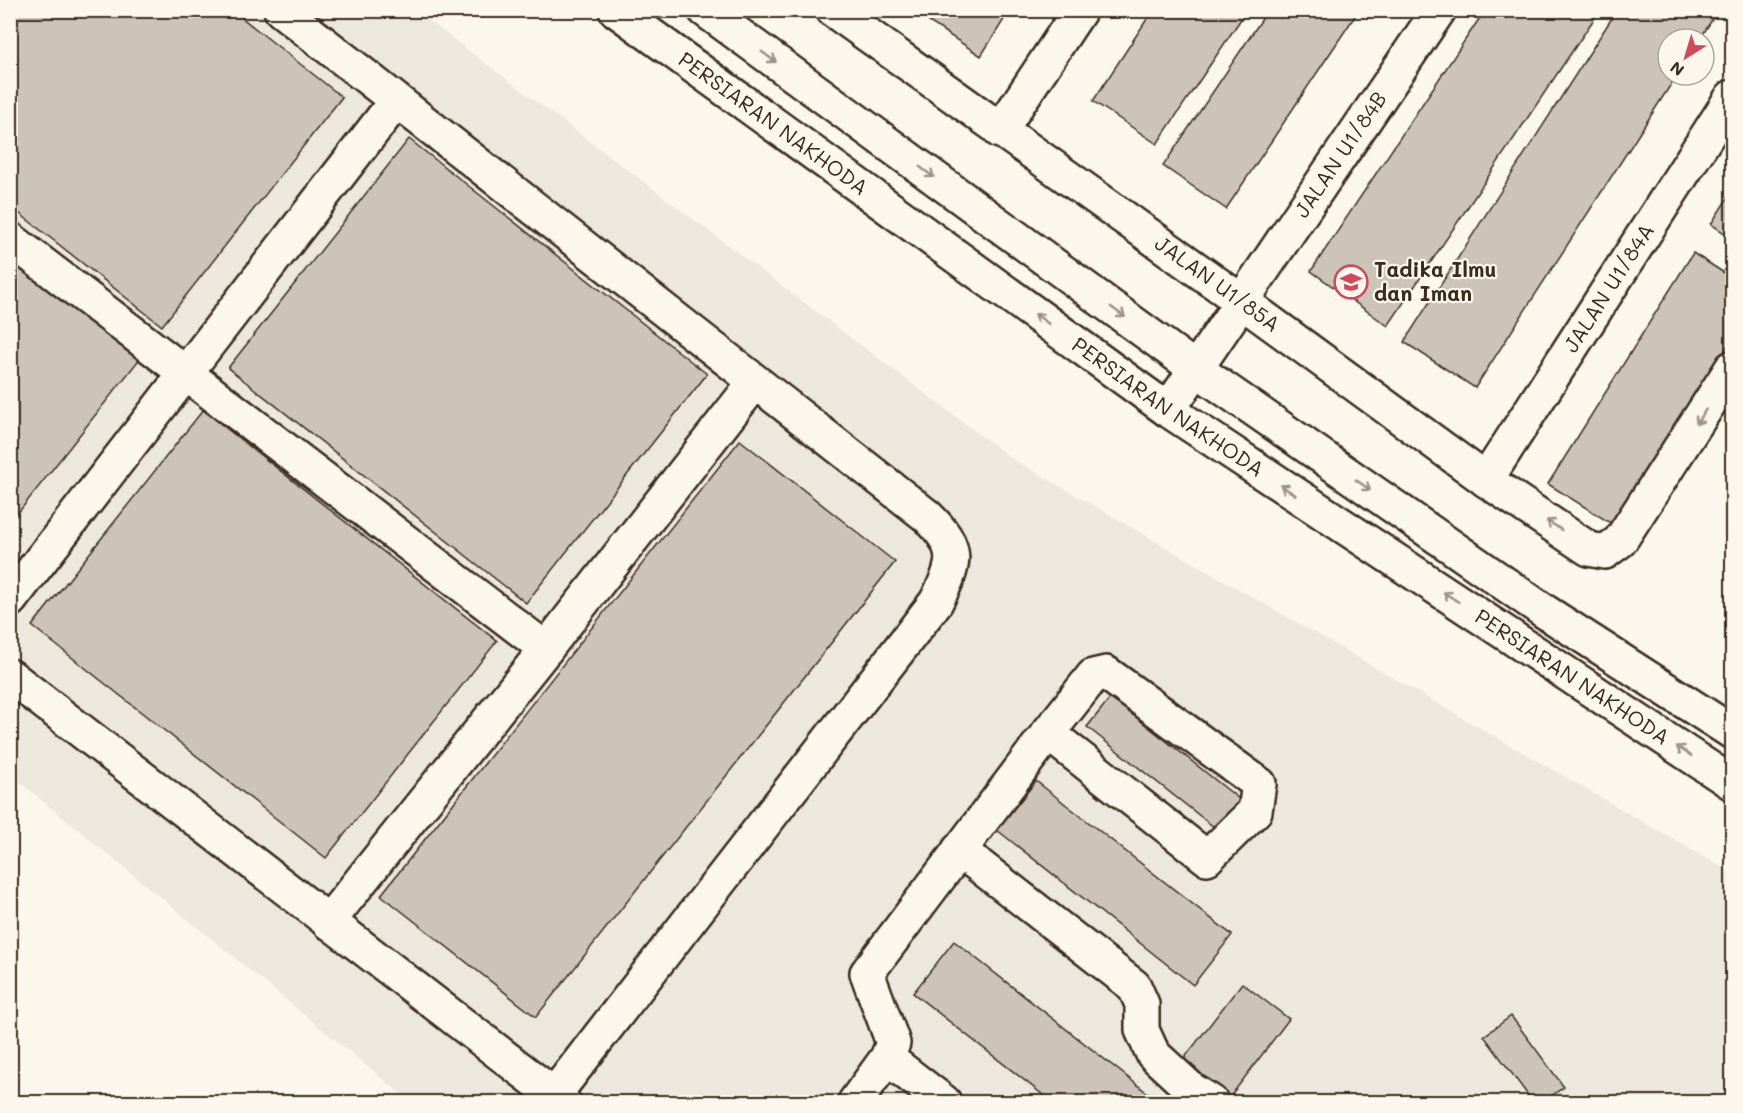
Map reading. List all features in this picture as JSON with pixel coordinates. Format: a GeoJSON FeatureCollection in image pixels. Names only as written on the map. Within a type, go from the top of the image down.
{"type":"FeatureCollection","features":[{"type":"Feature","properties":{"kind":"street"},"geometry":{"type":"LineString","coordinates":[[10,676],[558,1099],[936,602],[951,573],[951,547],[944,532],[936,524],[280,10]]}},
{"type":"Feature","properties":{"kind":"street","name":"PERSIARAN NAKHODA"},"geometry":{"type":"LineString","coordinates":[[616,10],[1168,410],[1732,783]]}},
{"type":"Feature","properties":{"kind":"street","name":"PERSIARAN NAKHODA"},"geometry":{"type":"LineString","coordinates":[[705,10],[740,21],[1196,369],[1544,611],[1732,732]]}},
{"type":"Feature","properties":{"kind":"street","name":"JALAN U1/85A"},"geometry":{"type":"LineString","coordinates":[[832,10],[1241,301],[1486,480],[1589,549],[1605,552],[1620,541],[1732,368]]}},
{"type":"Feature","properties":{"kind":"street"},"geometry":{"type":"LineString","coordinates":[[1000,131],[1080,10]]}},
{"type":"Feature","properties":{"kind":"street","name":"JALAN U1/84B"},"geometry":{"type":"LineString","coordinates":[[1168,410],[1439,10]]}},
{"type":"Feature","properties":{"kind":"street","name":"JALAN U1/84A"},"geometry":{"type":"LineString","coordinates":[[1486,480],[1732,97]]}},
{"type":"Feature","properties":{"kind":"street"},"geometry":{"type":"LineString","coordinates":[[10,600],[396,100]]}},
{"type":"Feature","properties":{"kind":"street"},"geometry":{"type":"LineString","coordinates":[[10,239],[546,649]]}},
{"type":"Feature","properties":{"kind":"street"},"geometry":{"type":"LineString","coordinates":[[328,922],[755,382]]}},
{"type":"Feature","properties":{"kind":"street"},"geometry":{"type":"LineString","coordinates":[[855,1102],[887,1058],[893,1043],[867,973],[1047,733],[1093,676],[1106,674],[1259,784],[1255,811],[1207,858],[1047,733]]}},
{"type":"Feature","properties":{"kind":"street"},"geometry":{"type":"LineString","coordinates":[[959,850],[1134,986],[1142,1004],[1142,1030],[1153,1054],[1192,1090],[1210,1102]]}},
{"type":"Feature","properties":{"kind":"street"},"geometry":{"type":"LineString","coordinates":[[887,1058],[944,1102]]}},
{"type":"Feature","properties":{"kind":"shaded area"},"geometry":{"type":"Polygon","coordinates":[[[10,11],[416,11],[1011,458],[1732,873],[1732,1102],[411,1102],[11,775],[10,11]]]}},
{"type":"Feature","properties":{"kind":"building"},"geometry":{"type":"Polygon","coordinates":[[[10,10],[232,10],[342,97],[162,326],[10,206],[10,10]]]}},
{"type":"Feature","properties":{"kind":"building"},"geometry":{"type":"Polygon","coordinates":[[[915,10],[1010,10],[981,56],[914,12],[915,10]]]}},
{"type":"Feature","properties":{"kind":"building"},"geometry":{"type":"Polygon","coordinates":[[[1153,10],[1247,10],[1157,144],[1093,101],[1153,10]]]}},
{"type":"Feature","properties":{"kind":"building"},"geometry":{"type":"Polygon","coordinates":[[[1268,10],[1359,10],[1226,209],[1163,166],[1268,10]]]}},
{"type":"Feature","properties":{"kind":"building"},"geometry":{"type":"Polygon","coordinates":[[[1485,10],[1600,10],[1388,326],[1311,271],[1485,10]]]}},
{"type":"Feature","properties":{"kind":"building"},"geometry":{"type":"Polygon","coordinates":[[[1617,10],[1718,10],[1707,27],[1656,27],[1656,87],[1669,87],[1475,388],[1404,342],[1617,10]]]}},
{"type":"Feature","properties":{"kind":"building"},"geometry":{"type":"Polygon","coordinates":[[[409,139],[707,374],[526,603],[228,368],[409,139]]]}},
{"type":"Feature","properties":{"kind":"building"},"geometry":{"type":"Polygon","coordinates":[[[1732,191],[1732,238],[1711,224],[1732,191]]]}},
{"type":"Feature","properties":{"kind":"building"},"geometry":{"type":"Polygon","coordinates":[[[10,253],[142,356],[10,523],[10,253]]]}},
{"type":"Feature","properties":{"kind":"building"},"geometry":{"type":"Polygon","coordinates":[[[1693,253],[1732,278],[1732,339],[1615,526],[1548,484],[1693,253]]]}},
{"type":"Feature","properties":{"kind":"building"},"geometry":{"type":"Polygon","coordinates":[[[203,410],[497,641],[326,858],[32,626],[203,410]]]}},
{"type":"Feature","properties":{"kind":"building"},"geometry":{"type":"Polygon","coordinates":[[[740,440],[895,562],[536,1017],[381,895],[740,440]]]}},
{"type":"Feature","properties":{"kind":"building"},"geometry":{"type":"Polygon","coordinates":[[[1111,697],[1243,802],[1219,831],[1087,727],[1111,697]]]}},
{"type":"Feature","properties":{"kind":"building"},"geometry":{"type":"Polygon","coordinates":[[[1036,781],[1232,935],[1193,985],[997,830],[1036,781]]]}},
{"type":"Feature","properties":{"kind":"building"},"geometry":{"type":"Polygon","coordinates":[[[954,941],[1159,1102],[1052,1102],[913,993],[954,941]]]}},
{"type":"Feature","properties":{"kind":"building"},"geometry":{"type":"Polygon","coordinates":[[[1242,983],[1289,1019],[1227,1101],[1179,1065],[1242,983]]]}},
{"type":"Feature","properties":{"kind":"building"},"geometry":{"type":"Polygon","coordinates":[[[1511,1016],[1564,1087],[1542,1102],[1533,1102],[1484,1036],[1511,1016]]]}},
{"type":"Feature","properties":{"kind":"place","name":"Tadika Ilmu dan Iman"},"geometry":{"type":"Point","coordinates":[1351,282]}}]}
